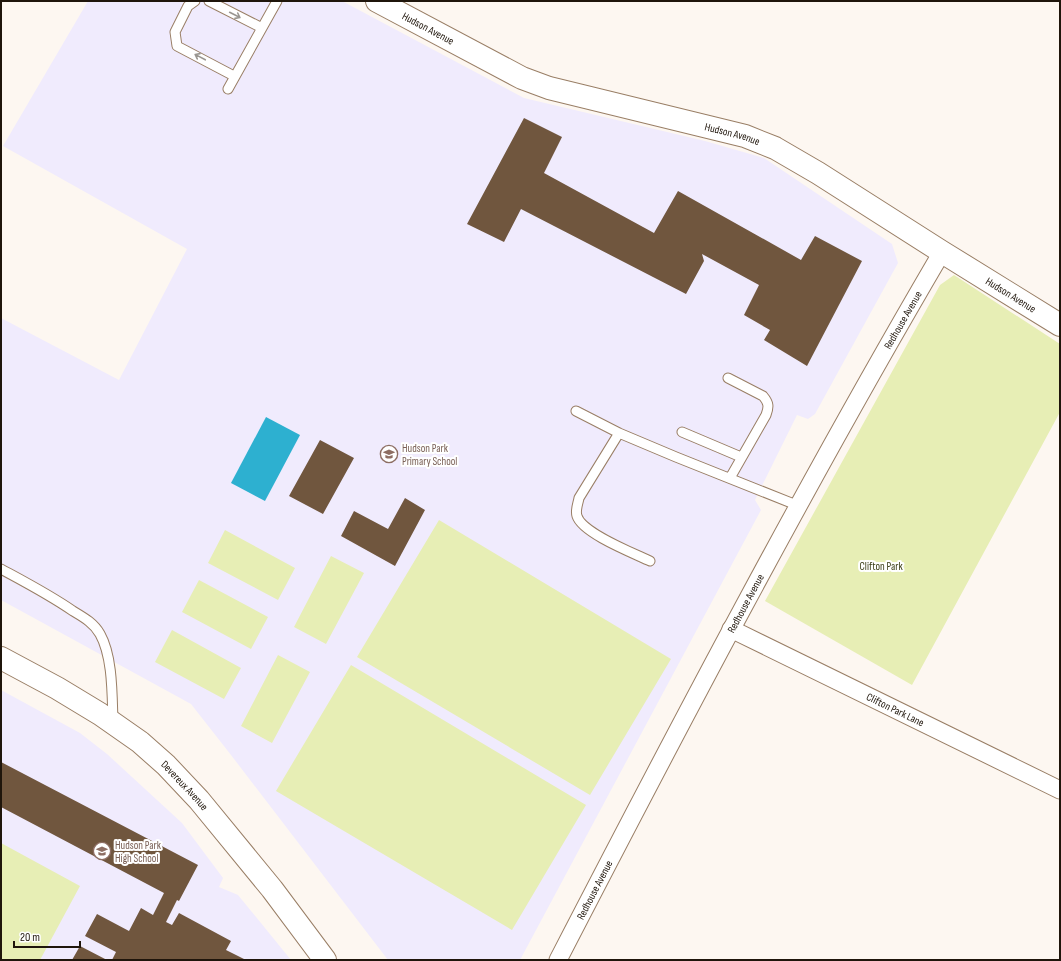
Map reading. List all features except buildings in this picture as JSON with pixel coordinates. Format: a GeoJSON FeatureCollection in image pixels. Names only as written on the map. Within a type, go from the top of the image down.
{"type":"FeatureCollection","features":[{"type":"Feature","properties":{"kind":"street","name":"Hudson Avenue"},"geometry":{"type":"LineString","coordinates":[[377,1],[522,78],[549,88],[745,136],[775,148],[818,173],[1060,325]]}},
{"type":"Feature","properties":{"kind":"street","name":"Redhouse Avenue"},"geometry":{"type":"LineString","coordinates":[[558,960],[673,737],[731,629],[893,335],[942,252]]}},
{"type":"Feature","properties":{"kind":"street","name":"Clifton Park Lane"},"geometry":{"type":"LineString","coordinates":[[731,629],[1060,790]]}},
{"type":"Feature","properties":{"kind":"street","name":"Devereux Avenue"},"geometry":{"type":"LineString","coordinates":[[1,658],[57,688],[113,723],[140,742],[166,765],[199,800],[272,889],[325,960]]}},
{"type":"Feature","properties":{"kind":"lane"},"geometry":{"type":"LineString","coordinates":[[196,1],[188,6],[175,32],[177,46],[234,76]]}},
{"type":"Feature","properties":{"kind":"lane"},"geometry":{"type":"LineString","coordinates":[[209,1],[262,28]]}},
{"type":"Feature","properties":{"kind":"lane"},"geometry":{"type":"LineString","coordinates":[[228,89],[277,1]]}},
{"type":"Feature","properties":{"kind":"lane"},"geometry":{"type":"LineString","coordinates":[[728,378],[763,396],[767,401],[769,408],[730,478]]}},
{"type":"Feature","properties":{"kind":"lane"},"geometry":{"type":"LineString","coordinates":[[576,411],[619,433],[799,506]]}},
{"type":"Feature","properties":{"kind":"lane"},"geometry":{"type":"LineString","coordinates":[[682,432],[741,457]]}},
{"type":"Feature","properties":{"kind":"lane"},"geometry":{"type":"LineString","coordinates":[[619,433],[579,498],[576,509],[577,517],[584,526],[593,533],[650,561]]}},
{"type":"Feature","properties":{"kind":"lane"},"geometry":{"type":"LineString","coordinates":[[1,569],[53,597],[93,624],[101,635],[108,657],[112,681],[113,723]]}},
{"type":"Feature","properties":{"kind":"shaded area","name":"Hudson Park Primary School"},"geometry":{"type":"Polygon","coordinates":[[[88,1],[342,1],[524,98],[705,141],[764,158],[892,244],[898,263],[815,414],[808,419],[797,415],[755,500],[761,510],[520,960],[388,960],[191,704],[1,600],[1,318],[119,380],[187,249],[3,146],[88,1]]]}},
{"type":"Feature","properties":{"kind":"shaded area","name":"Hudson Park High School"},"geometry":{"type":"Polygon","coordinates":[[[1,690],[80,733],[107,754],[182,823],[223,878],[219,887],[238,895],[291,960],[1,960],[1,690]]]}},
{"type":"Feature","properties":{"kind":"green space","name":"Clifton Park"},"geometry":{"type":"Polygon","coordinates":[[[954,275],[1060,344],[1060,412],[912,685],[765,601],[940,285],[954,275]]]}},
{"type":"Feature","properties":{"kind":"green space"},"geometry":{"type":"Polygon","coordinates":[[[439,520],[671,659],[590,795],[357,657],[439,520]]]}},
{"type":"Feature","properties":{"kind":"green space"},"geometry":{"type":"Polygon","coordinates":[[[225,530],[295,568],[278,600],[208,563],[225,530]]]}},
{"type":"Feature","properties":{"kind":"green space"},"geometry":{"type":"Polygon","coordinates":[[[331,556],[364,573],[326,644],[294,627],[331,556]]]}},
{"type":"Feature","properties":{"kind":"green space"},"geometry":{"type":"Polygon","coordinates":[[[199,580],[268,617],[251,649],[182,612],[199,580]]]}},
{"type":"Feature","properties":{"kind":"green space"},"geometry":{"type":"Polygon","coordinates":[[[172,630],[241,668],[224,699],[155,662],[172,630]]]}},
{"type":"Feature","properties":{"kind":"green space"},"geometry":{"type":"Polygon","coordinates":[[[278,655],[310,672],[272,743],[241,726],[278,655]]]}},
{"type":"Feature","properties":{"kind":"green space"},"geometry":{"type":"Polygon","coordinates":[[[351,665],[586,805],[512,930],[276,791],[351,665]]]}},
{"type":"Feature","properties":{"kind":"green space"},"geometry":{"type":"Polygon","coordinates":[[[1,843],[80,886],[40,960],[1,960],[1,843]]]}},
{"type":"Feature","properties":{"kind":"water"},"geometry":{"type":"Polygon","coordinates":[[[266,417],[300,435],[265,501],[231,483],[266,417]]]}},
{"type":"Feature","properties":{"kind":"place","name":"Hudson Park Primary School"},"geometry":{"type":"Point","coordinates":[389,454]}},
{"type":"Feature","properties":{"kind":"place","name":"Hudson Park High School"},"geometry":{"type":"Point","coordinates":[102,851]}}]}
